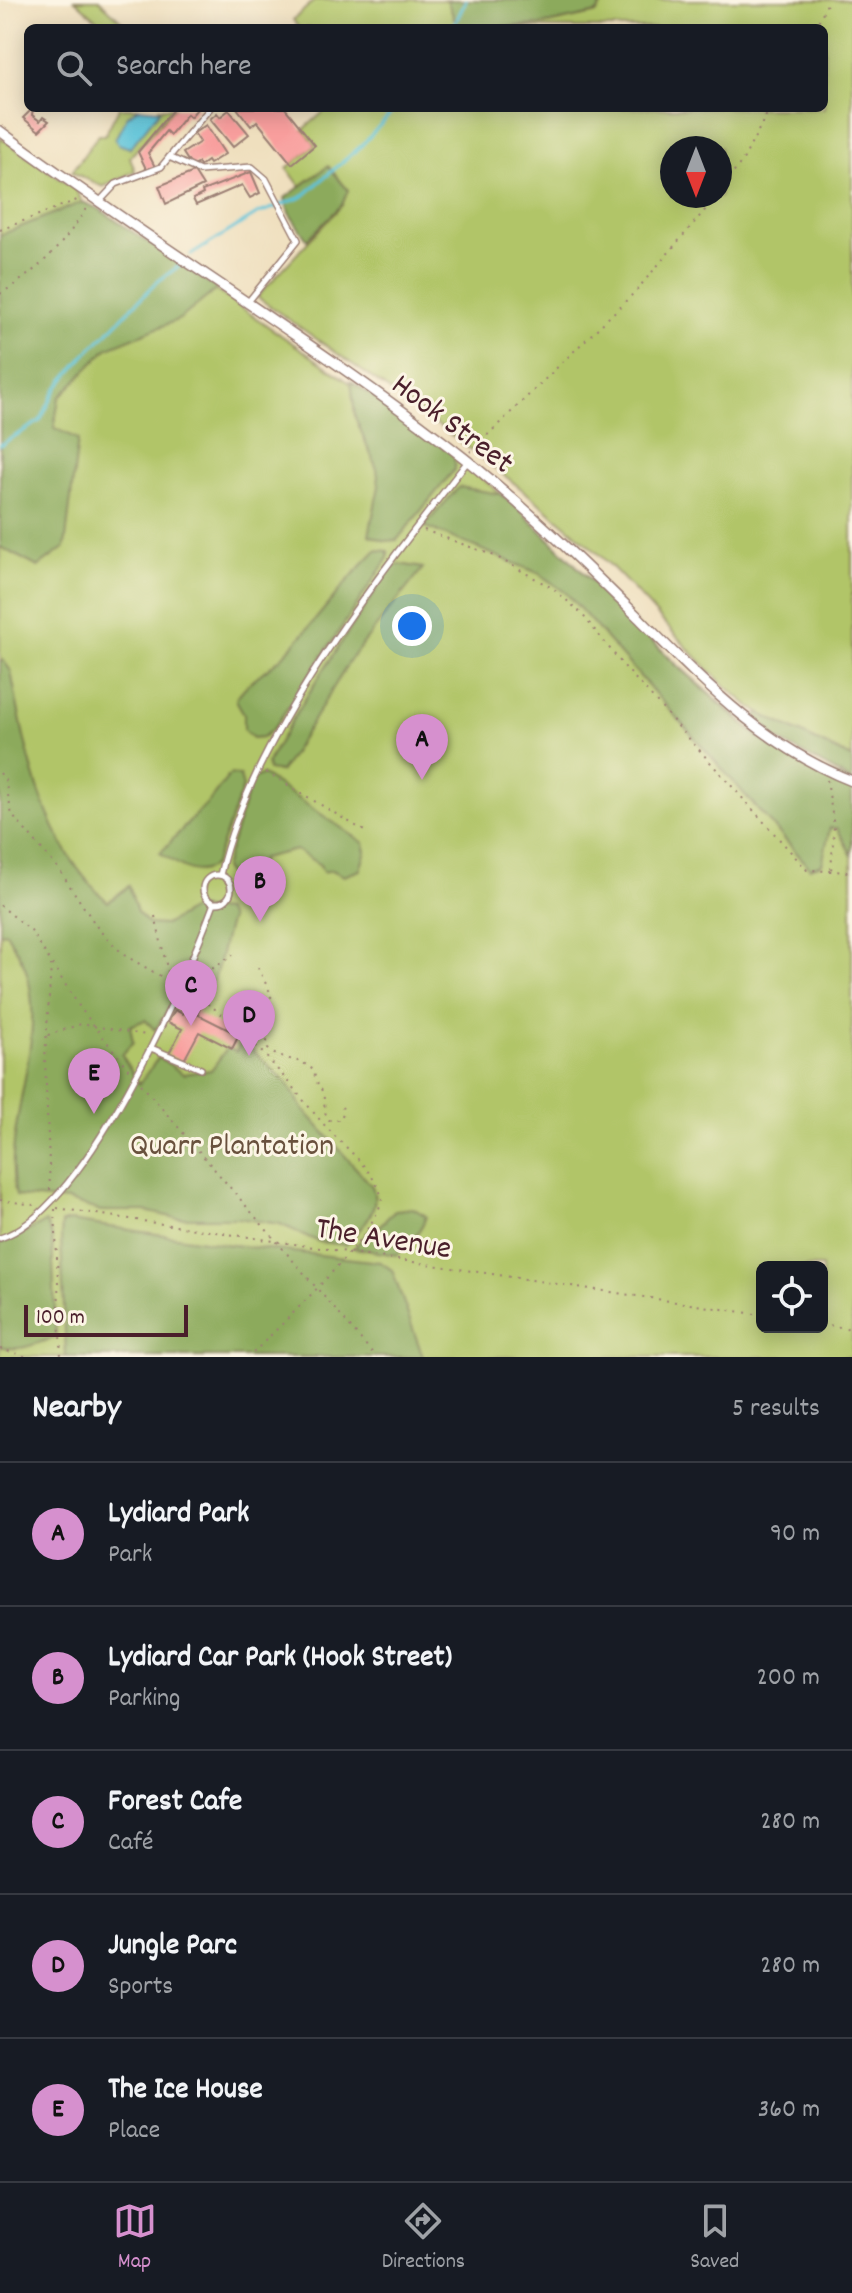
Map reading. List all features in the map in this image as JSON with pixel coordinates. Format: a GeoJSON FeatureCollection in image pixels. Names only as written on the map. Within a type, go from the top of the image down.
{"type":"FeatureCollection","features":[{"type":"Feature","properties":{"kind":"street","name":"Hook Street"},"geometry":{"type":"LineString","coordinates":[[0,131],[247,302],[466,460],[567,548],[753,725],[788,751],[825,771],[852,781]]}},
{"type":"Feature","properties":{"kind":"lane"},"geometry":{"type":"LineString","coordinates":[[93,196],[154,172],[207,112]]}},
{"type":"Feature","properties":{"kind":"lane"},"geometry":{"type":"LineString","coordinates":[[169,157],[200,171],[252,167],[266,179],[281,205],[298,240],[247,302]]}},
{"type":"Feature","properties":{"kind":"lane"},"geometry":{"type":"LineString","coordinates":[[220,875],[234,827],[279,733],[338,637],[466,460]]}},
{"type":"Feature","properties":{"kind":"lane"},"geometry":{"type":"LineString","coordinates":[[220,875],[228,880],[231,892],[223,902],[214,903],[205,897],[203,886],[210,876],[220,875]]}},
{"type":"Feature","properties":{"kind":"lane"},"geometry":{"type":"LineString","coordinates":[[0,1238],[21,1230],[52,1207],[135,1077],[180,988],[214,903]]}},
{"type":"Feature","properties":{"kind":"lane"},"geometry":{"type":"LineString","coordinates":[[150,1048],[201,1069]]}},
{"type":"Feature","properties":{"kind":"path"},"geometry":{"type":"LineString","coordinates":[[817,24],[829,0]]}},
{"type":"Feature","properties":{"kind":"path"},"geometry":{"type":"LineString","coordinates":[[732,175],[768,112]]}},
{"type":"Feature","properties":{"kind":"path"},"geometry":{"type":"LineString","coordinates":[[0,230],[93,196]]}},
{"type":"Feature","properties":{"kind":"path"},"geometry":{"type":"LineString","coordinates":[[0,294],[47,260],[72,231],[93,196]]}},
{"type":"Feature","properties":{"kind":"path"},"geometry":{"type":"LineString","coordinates":[[466,460],[635,292],[707,208]]}},
{"type":"Feature","properties":{"kind":"path"},"geometry":{"type":"LineString","coordinates":[[416,528],[495,556],[554,589],[581,613],[623,665],[807,870],[852,872]]}},
{"type":"Feature","properties":{"kind":"path"},"geometry":{"type":"LineString","coordinates":[[261,770],[366,832]]}},
{"type":"Feature","properties":{"kind":"path"},"geometry":{"type":"LineString","coordinates":[[825,771],[834,827],[831,872]]}},
{"type":"Feature","properties":{"kind":"path"},"geometry":{"type":"LineString","coordinates":[[0,773],[5,780],[12,815],[58,868],[99,930],[124,955],[204,1000],[229,1022],[286,1076],[320,1120],[357,1158],[380,1191],[379,1211],[347,1252],[249,1357]]}},
{"type":"Feature","properties":{"kind":"path"},"geometry":{"type":"LineString","coordinates":[[0,905],[31,931],[93,1025],[135,1077],[376,1357]]}},
{"type":"Feature","properties":{"kind":"path"},"geometry":{"type":"LineString","coordinates":[[155,916],[170,982]]}},
{"type":"Feature","properties":{"kind":"path"},"geometry":{"type":"LineString","coordinates":[[180,988],[233,955]]}},
{"type":"Feature","properties":{"kind":"path"},"geometry":{"type":"LineString","coordinates":[[51,964],[47,1036],[52,1207],[61,1357]]}},
{"type":"Feature","properties":{"kind":"path"},"geometry":{"type":"LineString","coordinates":[[229,1022],[255,1012],[272,996],[258,968]]}},
{"type":"Feature","properties":{"kind":"path"},"geometry":{"type":"LineString","coordinates":[[255,1012],[265,1025],[268,1049],[280,1057],[296,1057],[315,1072],[315,1083],[322,1092],[323,1111],[329,1120],[340,1120],[344,1111],[342,1107]]}},
{"type":"Feature","properties":{"kind":"path"},"geometry":{"type":"LineString","coordinates":[[47,1036],[72,1025],[93,1025],[155,1038]]}},
{"type":"Feature","properties":{"kind":"path","name":"The Avenue"},"geometry":{"type":"LineString","coordinates":[[0,1200],[756,1314]]}},
{"type":"Feature","properties":{"kind":"path"},"geometry":{"type":"LineString","coordinates":[[828,1325],[852,1329]]}},
{"type":"Feature","properties":{"kind":"path"},"geometry":{"type":"LineString","coordinates":[[0,1349],[28,1357]]}},
{"type":"Feature","properties":{"kind":"green space"},"geometry":{"type":"Polygon","coordinates":[[[75,0],[99,0],[125,24],[102,24],[75,0]]]}},
{"type":"Feature","properties":{"kind":"green space"},"geometry":{"type":"Polygon","coordinates":[[[315,0],[447,0],[456,24],[296,24],[293,20],[315,0]]]}},
{"type":"Feature","properties":{"kind":"green space"},"geometry":{"type":"Polygon","coordinates":[[[447,0],[593,0],[601,6],[597,13],[547,24],[456,24],[447,0]]]}},
{"type":"Feature","properties":{"kind":"green space"},"geometry":{"type":"Polygon","coordinates":[[[593,0],[852,0],[852,758],[759,713],[714,675],[612,567],[551,513],[428,418],[257,297],[342,205],[348,190],[328,167],[300,186],[287,168],[315,145],[303,130],[323,112],[828,112],[828,24],[547,24],[597,13],[601,6],[593,0]]]}},
{"type":"Feature","properties":{"kind":"green space"},"geometry":{"type":"Polygon","coordinates":[[[117,112],[133,112],[127,117],[130,148],[156,112],[170,112],[130,157],[135,171],[103,187],[72,172],[98,135],[105,135],[117,112]]]}},
{"type":"Feature","properties":{"kind":"green space"},"geometry":{"type":"Polygon","coordinates":[[[0,137],[76,190],[82,202],[99,209],[454,455],[518,508],[673,661],[774,749],[852,783],[852,1357],[0,1357],[0,137]]]}},
{"type":"Feature","properties":{"kind":"green space"},"geometry":{"type":"Polygon","coordinates":[[[328,166],[348,190],[342,205],[307,240],[289,213],[285,198],[328,166]]]}},
{"type":"Feature","properties":{"kind":"green space"},"geometry":{"type":"Polygon","coordinates":[[[82,202],[99,209],[217,289],[180,319],[108,348],[59,398],[54,428],[78,439],[65,547],[38,567],[0,547],[0,235],[82,202]]]}},
{"type":"Feature","properties":{"kind":"green space"},"geometry":{"type":"Polygon","coordinates":[[[351,381],[454,455],[455,469],[397,540],[386,541],[369,535],[379,486],[377,469],[355,417],[351,381]]]}},
{"type":"Feature","properties":{"kind":"green space"},"geometry":{"type":"Polygon","coordinates":[[[459,487],[500,494],[518,508],[676,665],[774,749],[852,783],[852,856],[837,828],[830,828],[822,864],[810,868],[566,593],[538,573],[424,526],[459,487]]]}},
{"type":"Feature","properties":{"kind":"green space"},"geometry":{"type":"Polygon","coordinates":[[[376,550],[388,551],[388,558],[274,728],[263,737],[253,738],[244,730],[244,714],[236,700],[239,695],[281,658],[376,550]]]}},
{"type":"Feature","properties":{"kind":"green space"},"geometry":{"type":"Polygon","coordinates":[[[399,564],[423,568],[351,659],[280,772],[268,770],[267,763],[312,689],[391,568],[399,564]]]}},
{"type":"Feature","properties":{"kind":"green space","name":"Quarr Plantation"},"geometry":{"type":"Polygon","coordinates":[[[3,660],[11,671],[23,733],[41,796],[68,853],[86,879],[108,902],[129,886],[137,912],[149,924],[165,925],[194,908],[225,911],[230,919],[209,991],[174,1000],[155,1030],[145,1020],[130,1026],[133,1042],[122,1055],[139,1084],[159,1057],[183,1074],[211,1070],[227,1048],[236,1052],[242,1040],[286,1082],[304,1110],[372,1186],[372,1211],[346,1245],[319,1242],[280,1224],[237,1218],[176,1218],[145,1211],[101,1211],[68,1201],[16,1196],[14,1143],[29,1056],[32,998],[22,960],[6,932],[0,933],[0,662],[3,660]]]}},
{"type":"Feature","properties":{"kind":"green space"},"geometry":{"type":"Polygon","coordinates":[[[759,713],[852,758],[852,781],[778,740],[756,717],[759,713]]]}},
{"type":"Feature","properties":{"kind":"green space"},"geometry":{"type":"Polygon","coordinates":[[[230,774],[240,776],[243,787],[214,865],[200,871],[193,870],[160,853],[210,800],[230,774]]]}},
{"type":"Feature","properties":{"kind":"green space"},"geometry":{"type":"Polygon","coordinates":[[[263,775],[364,843],[366,851],[360,870],[344,876],[332,870],[323,872],[320,865],[296,850],[262,858],[255,884],[229,876],[224,868],[250,784],[255,777],[263,775]]]}},
{"type":"Feature","properties":{"kind":"green space"},"geometry":{"type":"Polygon","coordinates":[[[413,1208],[426,1216],[414,1238],[396,1255],[354,1248],[373,1226],[379,1226],[396,1210],[413,1208]]]}},
{"type":"Feature","properties":{"kind":"green space"},"geometry":{"type":"Polygon","coordinates":[[[70,1221],[224,1244],[380,1262],[392,1270],[423,1357],[66,1357],[61,1237],[62,1223],[70,1221]]]}},
{"type":"Feature","properties":{"kind":"green space"},"geometry":{"type":"Polygon","coordinates":[[[46,1222],[52,1237],[56,1338],[22,1348],[0,1346],[0,1244],[46,1222]]]}},
{"type":"Feature","properties":{"kind":"water"},"geometry":{"type":"Polygon","coordinates":[[[133,112],[158,112],[130,148],[118,144],[115,139],[133,112]]]}},
{"type":"Feature","properties":{"kind":"building"},"geometry":{"type":"Polygon","coordinates":[[[32,112],[40,121],[43,117],[49,121],[39,131],[23,118],[32,112]]]}},
{"type":"Feature","properties":{"kind":"building"},"geometry":{"type":"Polygon","coordinates":[[[171,112],[194,112],[190,117],[187,114],[170,135],[166,131],[148,153],[155,167],[147,171],[138,152],[171,112]]]}},
{"type":"Feature","properties":{"kind":"building"},"geometry":{"type":"Polygon","coordinates":[[[231,112],[249,134],[233,147],[210,119],[217,113],[220,117],[231,112]]]}},
{"type":"Feature","properties":{"kind":"building"},"geometry":{"type":"Polygon","coordinates":[[[240,112],[288,112],[315,145],[292,164],[257,121],[251,126],[240,112]]]}},
{"type":"Feature","properties":{"kind":"building"},"geometry":{"type":"Polygon","coordinates":[[[206,125],[225,154],[209,164],[207,161],[192,167],[183,153],[200,142],[194,133],[206,125]]]}},
{"type":"Feature","properties":{"kind":"building"},"geometry":{"type":"Polygon","coordinates":[[[194,172],[203,186],[166,204],[159,186],[194,172]]]}},
{"type":"Feature","properties":{"kind":"building"},"geometry":{"type":"Polygon","coordinates":[[[251,172],[260,193],[250,198],[242,185],[196,205],[193,199],[203,194],[202,191],[251,172]]]}},
{"type":"Feature","properties":{"kind":"building"},"geometry":{"type":"Polygon","coordinates":[[[190,1000],[201,1005],[197,1014],[239,1035],[232,1049],[199,1032],[183,1062],[168,1055],[182,1029],[168,1022],[175,1010],[183,1014],[190,1000]]]}},
{"type":"Feature","properties":{"kind":"waterway"},"geometry":{"type":"LineString","coordinates":[[455,24],[466,0]]}},
{"type":"Feature","properties":{"kind":"waterway"},"geometry":{"type":"LineString","coordinates":[[191,255],[257,214],[302,197],[361,146],[392,112]]}},
{"type":"Feature","properties":{"kind":"waterway"},"geometry":{"type":"LineString","coordinates":[[0,445],[40,421],[56,389],[86,354],[157,282],[179,266]]}},
{"type":"Feature","properties":{"kind":"place","name":"Lydiard Park"},"geometry":{"type":"Point","coordinates":[422,780]}},
{"type":"Feature","properties":{"kind":"place","name":"Lydiard Car Park (Hook Street)"},"geometry":{"type":"Point","coordinates":[260,922]}},
{"type":"Feature","properties":{"kind":"place","name":"Forest Cafe"},"geometry":{"type":"Point","coordinates":[191,1026]}},
{"type":"Feature","properties":{"kind":"place","name":"Jungle Parc"},"geometry":{"type":"Point","coordinates":[249,1056]}},
{"type":"Feature","properties":{"kind":"place","name":"The Ice House"},"geometry":{"type":"Point","coordinates":[94,1114]}}]}
